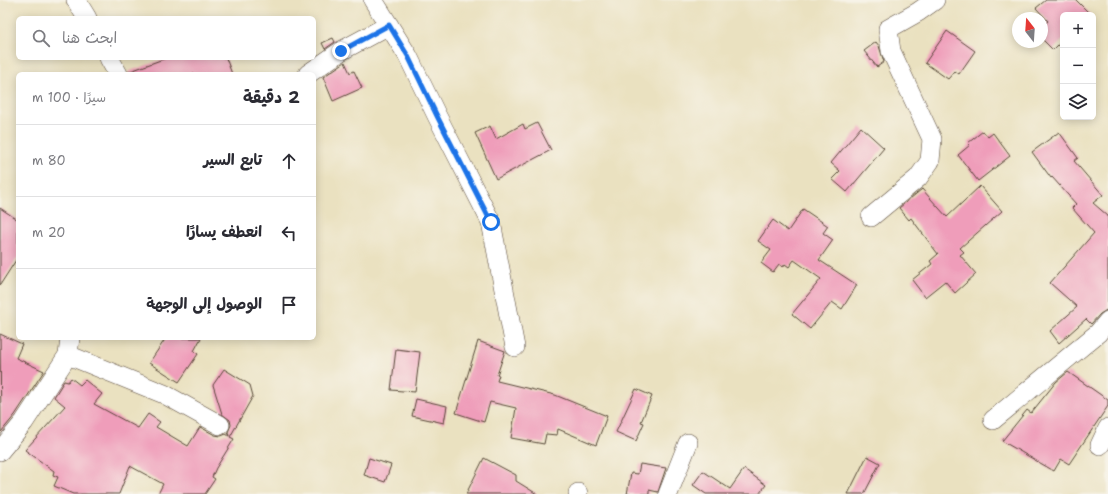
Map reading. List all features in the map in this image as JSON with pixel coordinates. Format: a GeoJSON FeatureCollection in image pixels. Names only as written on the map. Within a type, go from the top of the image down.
{"type":"FeatureCollection","features":[{"type":"Feature","properties":{"kind":"street"},"geometry":{"type":"LineString","coordinates":[[76,0],[86,16]]}},
{"type":"Feature","properties":{"kind":"street"},"geometry":{"type":"LineString","coordinates":[[373,0],[408,56],[491,222],[515,347]]}},
{"type":"Feature","properties":{"kind":"street"},"geometry":{"type":"LineString","coordinates":[[871,217],[918,178],[930,161],[932,139],[891,51],[888,29],[918,12],[935,0]]}},
{"type":"Feature","properties":{"kind":"street"},"geometry":{"type":"LineString","coordinates":[[311,72],[341,51],[389,25]]}},
{"type":"Feature","properties":{"kind":"street"},"geometry":{"type":"LineString","coordinates":[[110,60],[117,72]]}},
{"type":"Feature","properties":{"kind":"street"},"geometry":{"type":"LineString","coordinates":[[992,420],[1098,333],[1108,322]]}},
{"type":"Feature","properties":{"kind":"street"},"geometry":{"type":"LineString","coordinates":[[0,451],[24,422],[69,346],[164,394],[220,425]]}},
{"type":"Feature","properties":{"kind":"street"},"geometry":{"type":"LineString","coordinates":[[1100,445],[1108,428]]}},
{"type":"Feature","properties":{"kind":"street"},"geometry":{"type":"LineString","coordinates":[[668,494],[688,443]]}},
{"type":"Feature","properties":{"kind":"building"},"geometry":{"type":"Polygon","coordinates":[[[1046,0],[1076,0],[1088,12],[1060,12],[1060,43],[1053,50],[1048,45],[1048,12],[1040,12],[1036,8],[1046,0]]]}},
{"type":"Feature","properties":{"kind":"building"},"geometry":{"type":"Polygon","coordinates":[[[947,31],[975,51],[959,74],[955,71],[948,79],[925,63],[947,31]]]}},
{"type":"Feature","properties":{"kind":"building"},"geometry":{"type":"Polygon","coordinates":[[[333,38],[335,42],[325,49],[322,43],[333,38]]]}},
{"type":"Feature","properties":{"kind":"building"},"geometry":{"type":"Polygon","coordinates":[[[876,42],[879,46],[884,62],[877,67],[864,51],[876,42]]]}},
{"type":"Feature","properties":{"kind":"building"},"geometry":{"type":"Polygon","coordinates":[[[161,60],[227,60],[231,72],[128,72],[161,60]]]}},
{"type":"Feature","properties":{"kind":"building"},"geometry":{"type":"Polygon","coordinates":[[[345,62],[350,73],[354,71],[362,88],[333,101],[323,77],[345,62]]]}},
{"type":"Feature","properties":{"kind":"building"},"geometry":{"type":"Polygon","coordinates":[[[537,123],[551,150],[496,179],[475,133],[490,126],[496,139],[523,124],[525,129],[537,123]]]}},
{"type":"Feature","properties":{"kind":"building"},"geometry":{"type":"Polygon","coordinates":[[[861,127],[884,148],[847,192],[832,179],[840,171],[831,163],[861,127]]]}},
{"type":"Feature","properties":{"kind":"building"},"geometry":{"type":"Polygon","coordinates":[[[983,131],[988,137],[993,133],[1010,156],[978,181],[958,155],[970,145],[968,143],[983,131]]]}},
{"type":"Feature","properties":{"kind":"building"},"geometry":{"type":"Polygon","coordinates":[[[1059,132],[1078,158],[1074,161],[1103,195],[1093,203],[1108,216],[1108,309],[1100,314],[1091,324],[1086,319],[1059,343],[1050,331],[1077,307],[1050,283],[1094,233],[1072,208],[1076,204],[1052,177],[1051,178],[1032,152],[1059,132]]]}},
{"type":"Feature","properties":{"kind":"building"},"geometry":{"type":"Polygon","coordinates":[[[980,186],[1002,211],[960,248],[964,252],[960,255],[976,274],[955,293],[945,281],[925,297],[912,280],[932,264],[930,261],[938,254],[911,218],[909,220],[899,208],[922,189],[947,217],[980,186]]]}},
{"type":"Feature","properties":{"kind":"building"},"geometry":{"type":"Polygon","coordinates":[[[0,208],[16,219],[16,260],[0,285],[0,208]]]}},
{"type":"Feature","properties":{"kind":"building"},"geometry":{"type":"Polygon","coordinates":[[[803,209],[828,226],[823,233],[833,240],[819,260],[857,285],[842,309],[832,302],[810,329],[792,314],[821,279],[794,260],[789,267],[785,264],[783,267],[779,264],[773,272],[761,263],[771,250],[758,241],[773,220],[788,231],[803,209]]]}},
{"type":"Feature","properties":{"kind":"building"},"geometry":{"type":"Polygon","coordinates":[[[0,334],[22,344],[16,358],[44,371],[15,415],[1,432],[0,334]]]}},
{"type":"Feature","properties":{"kind":"building"},"geometry":{"type":"Polygon","coordinates":[[[165,340],[200,340],[194,351],[198,354],[179,382],[149,363],[165,340]]]}},
{"type":"Feature","properties":{"kind":"building"},"geometry":{"type":"Polygon","coordinates":[[[478,341],[505,351],[497,375],[499,375],[497,381],[555,395],[607,416],[596,445],[558,429],[557,435],[546,434],[544,444],[511,438],[516,408],[490,402],[484,422],[456,413],[478,341]]]}},
{"type":"Feature","properties":{"kind":"building"},"geometry":{"type":"Polygon","coordinates":[[[396,349],[420,352],[415,392],[391,390],[396,349]]]}},
{"type":"Feature","properties":{"kind":"building"},"geometry":{"type":"Polygon","coordinates":[[[224,369],[250,385],[253,396],[230,437],[234,439],[216,468],[212,477],[215,479],[205,494],[158,494],[163,484],[130,466],[119,494],[73,494],[54,486],[58,477],[53,475],[54,471],[25,450],[65,406],[54,397],[64,381],[68,382],[71,378],[80,385],[85,380],[102,394],[94,404],[138,428],[148,414],[160,422],[156,427],[188,446],[200,427],[215,435],[221,436],[226,434],[229,436],[228,432],[231,425],[230,420],[222,414],[213,385],[224,369]]]}},
{"type":"Feature","properties":{"kind":"building"},"geometry":{"type":"Polygon","coordinates":[[[1068,372],[1108,400],[1108,406],[1069,464],[1061,459],[1054,471],[1002,441],[1027,410],[1031,413],[1056,382],[1068,372]]]}},
{"type":"Feature","properties":{"kind":"building"},"geometry":{"type":"Polygon","coordinates":[[[636,389],[652,396],[641,422],[644,423],[636,441],[616,432],[636,389]]]}},
{"type":"Feature","properties":{"kind":"building"},"geometry":{"type":"Polygon","coordinates":[[[416,399],[447,406],[444,423],[412,416],[416,399]]]}},
{"type":"Feature","properties":{"kind":"building"},"geometry":{"type":"Polygon","coordinates":[[[867,456],[880,463],[864,494],[848,494],[867,456]]]}},
{"type":"Feature","properties":{"kind":"building"},"geometry":{"type":"Polygon","coordinates":[[[369,458],[391,465],[385,482],[364,475],[369,458]]]}},
{"type":"Feature","properties":{"kind":"building"},"geometry":{"type":"Polygon","coordinates":[[[484,458],[516,475],[516,481],[537,494],[466,494],[484,458]]]}},
{"type":"Feature","properties":{"kind":"building"},"geometry":{"type":"Polygon","coordinates":[[[640,464],[666,468],[658,492],[649,490],[649,494],[627,494],[631,473],[638,474],[640,464]]]}},
{"type":"Feature","properties":{"kind":"building"},"geometry":{"type":"Polygon","coordinates":[[[744,469],[766,485],[759,494],[706,494],[693,485],[703,471],[730,489],[744,469]]]}},
{"type":"Feature","properties":{"kind":"route"},"geometry":{"type":"LineString","coordinates":[[341,51],[389,25],[408,56],[491,222]]}}]}
